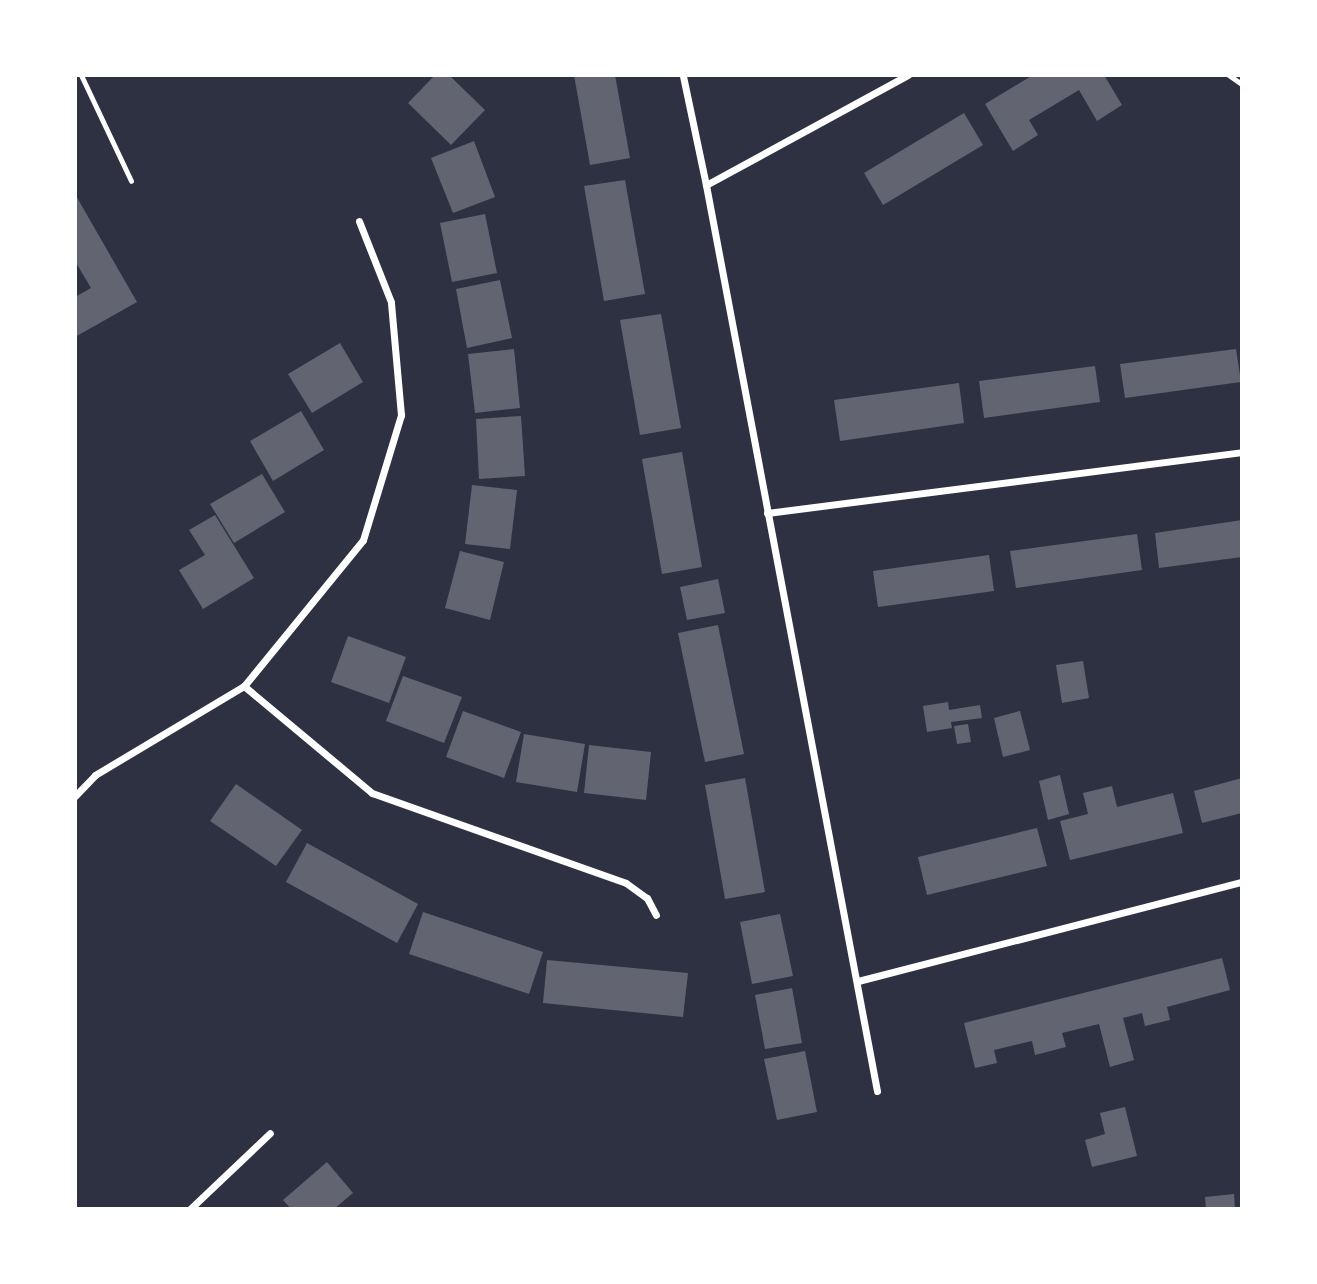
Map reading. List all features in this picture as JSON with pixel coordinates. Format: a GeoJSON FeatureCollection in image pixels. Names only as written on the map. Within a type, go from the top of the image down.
{"type":"FeatureCollection","features":[{"type":"Feature","properties":{"kind":"street"},"geometry":{"type":"LineString","coordinates":[[706,185],[908,75]]}},
{"type":"Feature","properties":{"kind":"street"},"geometry":{"type":"LineString","coordinates":[[683,76],[706,185],[877,1091]]}},
{"type":"Feature","properties":{"kind":"street"},"geometry":{"type":"LineString","coordinates":[[75,796],[95,775],[244,686],[363,540],[401,415],[391,302],[359,221]]}},
{"type":"Feature","properties":{"kind":"street"},"geometry":{"type":"LineString","coordinates":[[767,513],[1242,452]]}},
{"type":"Feature","properties":{"kind":"street"},"geometry":{"type":"LineString","coordinates":[[244,686],[372,793],[626,883],[647,898],[656,915]]}},
{"type":"Feature","properties":{"kind":"street"},"geometry":{"type":"LineString","coordinates":[[858,981],[1242,882]]}},
{"type":"Feature","properties":{"kind":"street"},"geometry":{"type":"LineString","coordinates":[[190,1209],[270,1133]]}},
{"type":"Feature","properties":{"kind":"lane"},"geometry":{"type":"LineString","coordinates":[[81,75],[131,181]]}},
{"type":"Feature","properties":{"kind":"path"},"geometry":{"type":"LineString","coordinates":[[1229,75],[1242,84]]}},
{"type":"Feature","properties":{"kind":"building"},"geometry":{"type":"Polygon","coordinates":[[[435,75],[449,75],[485,110],[451,145],[408,103],[435,75]]]}},
{"type":"Feature","properties":{"kind":"building"},"geometry":{"type":"Polygon","coordinates":[[[574,75],[615,75],[630,158],[590,165],[574,75]]]}},
{"type":"Feature","properties":{"kind":"building"},"geometry":{"type":"Polygon","coordinates":[[[1033,75],[1104,75],[1122,105],[1097,121],[1079,90],[1029,120],[1038,135],[1013,151],[985,104],[1033,75]]]}},
{"type":"Feature","properties":{"kind":"building"},"geometry":{"type":"Polygon","coordinates":[[[964,113],[983,145],[883,205],[864,173],[964,113]]]}},
{"type":"Feature","properties":{"kind":"building"},"geometry":{"type":"Polygon","coordinates":[[[474,141],[495,197],[453,213],[431,158],[474,141]]]}},
{"type":"Feature","properties":{"kind":"building"},"geometry":{"type":"Polygon","coordinates":[[[625,180],[645,294],[604,301],[584,186],[625,180]]]}},
{"type":"Feature","properties":{"kind":"building"},"geometry":{"type":"Polygon","coordinates":[[[75,194],[137,302],[75,337],[75,297],[91,288],[75,261],[75,194]]]}},
{"type":"Feature","properties":{"kind":"building"},"geometry":{"type":"Polygon","coordinates":[[[485,214],[497,273],[452,282],[440,223],[485,214]]]}},
{"type":"Feature","properties":{"kind":"building"},"geometry":{"type":"Polygon","coordinates":[[[500,280],[512,338],[467,348],[456,289],[500,280]]]}},
{"type":"Feature","properties":{"kind":"building"},"geometry":{"type":"Polygon","coordinates":[[[661,314],[681,428],[640,435],[620,320],[661,314]]]}},
{"type":"Feature","properties":{"kind":"building"},"geometry":{"type":"Polygon","coordinates":[[[340,343],[363,382],[312,413],[288,374],[340,343]]]}},
{"type":"Feature","properties":{"kind":"building"},"geometry":{"type":"Polygon","coordinates":[[[514,349],[520,408],[475,413],[468,354],[514,349]]]}},
{"type":"Feature","properties":{"kind":"building"},"geometry":{"type":"Polygon","coordinates":[[[1236,349],[1241,382],[1125,398],[1120,364],[1236,349]]]}},
{"type":"Feature","properties":{"kind":"building"},"geometry":{"type":"Polygon","coordinates":[[[1095,366],[1100,402],[984,418],[979,381],[1095,366]]]}},
{"type":"Feature","properties":{"kind":"building"},"geometry":{"type":"Polygon","coordinates":[[[959,383],[964,423],[840,441],[834,400],[959,383]]]}},
{"type":"Feature","properties":{"kind":"building"},"geometry":{"type":"Polygon","coordinates":[[[301,411],[324,450],[273,481],[250,441],[301,411]]]}},
{"type":"Feature","properties":{"kind":"building"},"geometry":{"type":"Polygon","coordinates":[[[521,416],[525,476],[479,479],[476,419],[521,416]]]}},
{"type":"Feature","properties":{"kind":"building"},"geometry":{"type":"Polygon","coordinates":[[[682,452],[702,567],[662,574],[642,459],[682,452]]]}},
{"type":"Feature","properties":{"kind":"building"},"geometry":{"type":"Polygon","coordinates":[[[262,474],[285,512],[234,543],[210,504],[262,474]]]}},
{"type":"Feature","properties":{"kind":"building"},"geometry":{"type":"Polygon","coordinates":[[[472,485],[517,490],[510,549],[465,544],[472,485]]]}},
{"type":"Feature","properties":{"kind":"building"},"geometry":{"type":"Polygon","coordinates":[[[215,515],[254,578],[203,609],[179,570],[205,555],[189,530],[215,515]]]}},
{"type":"Feature","properties":{"kind":"building"},"geometry":{"type":"Polygon","coordinates":[[[1242,520],[1242,557],[1159,568],[1155,533],[1242,520]]]}},
{"type":"Feature","properties":{"kind":"building"},"geometry":{"type":"Polygon","coordinates":[[[1137,534],[1142,570],[1016,588],[1010,551],[1137,534]]]}},
{"type":"Feature","properties":{"kind":"building"},"geometry":{"type":"Polygon","coordinates":[[[460,551],[504,562],[490,620],[445,608],[460,551]]]}},
{"type":"Feature","properties":{"kind":"building"},"geometry":{"type":"Polygon","coordinates":[[[989,555],[994,591],[878,607],[873,571],[989,555]]]}},
{"type":"Feature","properties":{"kind":"building"},"geometry":{"type":"Polygon","coordinates":[[[718,579],[725,613],[687,620],[680,587],[718,579]]]}},
{"type":"Feature","properties":{"kind":"building"},"geometry":{"type":"Polygon","coordinates":[[[718,625],[744,754],[705,762],[678,633],[718,625]]]}},
{"type":"Feature","properties":{"kind":"building"},"geometry":{"type":"Polygon","coordinates":[[[348,636],[406,657],[389,703],[331,682],[348,636]]]}},
{"type":"Feature","properties":{"kind":"building"},"geometry":{"type":"Polygon","coordinates":[[[1083,661],[1089,698],[1062,703],[1056,665],[1083,661]]]}},
{"type":"Feature","properties":{"kind":"building"},"geometry":{"type":"Polygon","coordinates":[[[403,676],[462,697],[444,743],[386,721],[403,676]]]}},
{"type":"Feature","properties":{"kind":"building"},"geometry":{"type":"Polygon","coordinates":[[[948,702],[949,710],[980,705],[982,718],[951,722],[952,728],[927,732],[923,706],[948,702]]]}},
{"type":"Feature","properties":{"kind":"building"},"geometry":{"type":"Polygon","coordinates":[[[463,711],[521,732],[504,778],[446,757],[463,711]]]}},
{"type":"Feature","properties":{"kind":"building"},"geometry":{"type":"Polygon","coordinates":[[[1020,711],[1030,750],[1003,757],[994,718],[1020,711]]]}},
{"type":"Feature","properties":{"kind":"building"},"geometry":{"type":"Polygon","coordinates":[[[968,724],[971,742],[957,744],[954,726],[968,724]]]}},
{"type":"Feature","properties":{"kind":"building"},"geometry":{"type":"Polygon","coordinates":[[[524,734],[585,744],[577,792],[516,782],[524,734]]]}},
{"type":"Feature","properties":{"kind":"building"},"geometry":{"type":"Polygon","coordinates":[[[589,745],[651,752],[646,800],[584,793],[589,745]]]}},
{"type":"Feature","properties":{"kind":"building"},"geometry":{"type":"Polygon","coordinates":[[[1060,775],[1069,814],[1048,820],[1039,781],[1060,775]]]}},
{"type":"Feature","properties":{"kind":"building"},"geometry":{"type":"Polygon","coordinates":[[[745,778],[765,892],[725,899],[705,785],[745,778]]]}},
{"type":"Feature","properties":{"kind":"building"},"geometry":{"type":"Polygon","coordinates":[[[1242,778],[1242,813],[1202,823],[1194,791],[1242,778]]]}},
{"type":"Feature","properties":{"kind":"building"},"geometry":{"type":"Polygon","coordinates":[[[236,784],[302,830],[276,866],[210,821],[236,784]]]}},
{"type":"Feature","properties":{"kind":"building"},"geometry":{"type":"Polygon","coordinates":[[[1112,786],[1117,807],[1173,793],[1183,833],[1070,860],[1060,821],[1088,814],[1083,793],[1112,786]]]}},
{"type":"Feature","properties":{"kind":"building"},"geometry":{"type":"Polygon","coordinates":[[[1037,828],[1047,866],[927,895],[918,857],[1037,828]]]}},
{"type":"Feature","properties":{"kind":"building"},"geometry":{"type":"Polygon","coordinates":[[[307,843],[418,904],[397,943],[286,882],[307,843]]]}},
{"type":"Feature","properties":{"kind":"building"},"geometry":{"type":"Polygon","coordinates":[[[423,912],[543,952],[529,994],[409,954],[423,912]]]}},
{"type":"Feature","properties":{"kind":"building"},"geometry":{"type":"Polygon","coordinates":[[[780,914],[793,976],[752,984],[740,922],[780,914]]]}},
{"type":"Feature","properties":{"kind":"building"},"geometry":{"type":"Polygon","coordinates":[[[1222,958],[1230,990],[1167,1007],[1170,1020],[1145,1026],[1142,1013],[1123,1018],[1134,1060],[1110,1067],[1099,1024],[1062,1033],[1066,1047],[1035,1055],[1032,1041],[994,1050],[997,1063],[975,1068],[964,1023],[1222,958]]]}},
{"type":"Feature","properties":{"kind":"building"},"geometry":{"type":"Polygon","coordinates":[[[547,960],[688,973],[683,1017],[543,1003],[547,960]]]}},
{"type":"Feature","properties":{"kind":"building"},"geometry":{"type":"Polygon","coordinates":[[[792,988],[802,1043],[765,1049],[755,995],[792,988]]]}},
{"type":"Feature","properties":{"kind":"building"},"geometry":{"type":"Polygon","coordinates":[[[805,1051],[817,1112],[777,1120],[764,1059],[805,1051]]]}},
{"type":"Feature","properties":{"kind":"building"},"geometry":{"type":"Polygon","coordinates":[[[1125,1107],[1137,1156],[1092,1167],[1085,1140],[1105,1134],[1100,1113],[1125,1107]]]}},
{"type":"Feature","properties":{"kind":"building"},"geometry":{"type":"Polygon","coordinates":[[[327,1162],[353,1193],[334,1209],[291,1209],[283,1200],[327,1162]]]}},
{"type":"Feature","properties":{"kind":"building"},"geometry":{"type":"Polygon","coordinates":[[[1234,1194],[1235,1209],[1206,1209],[1205,1197],[1234,1194]]]}}]}
